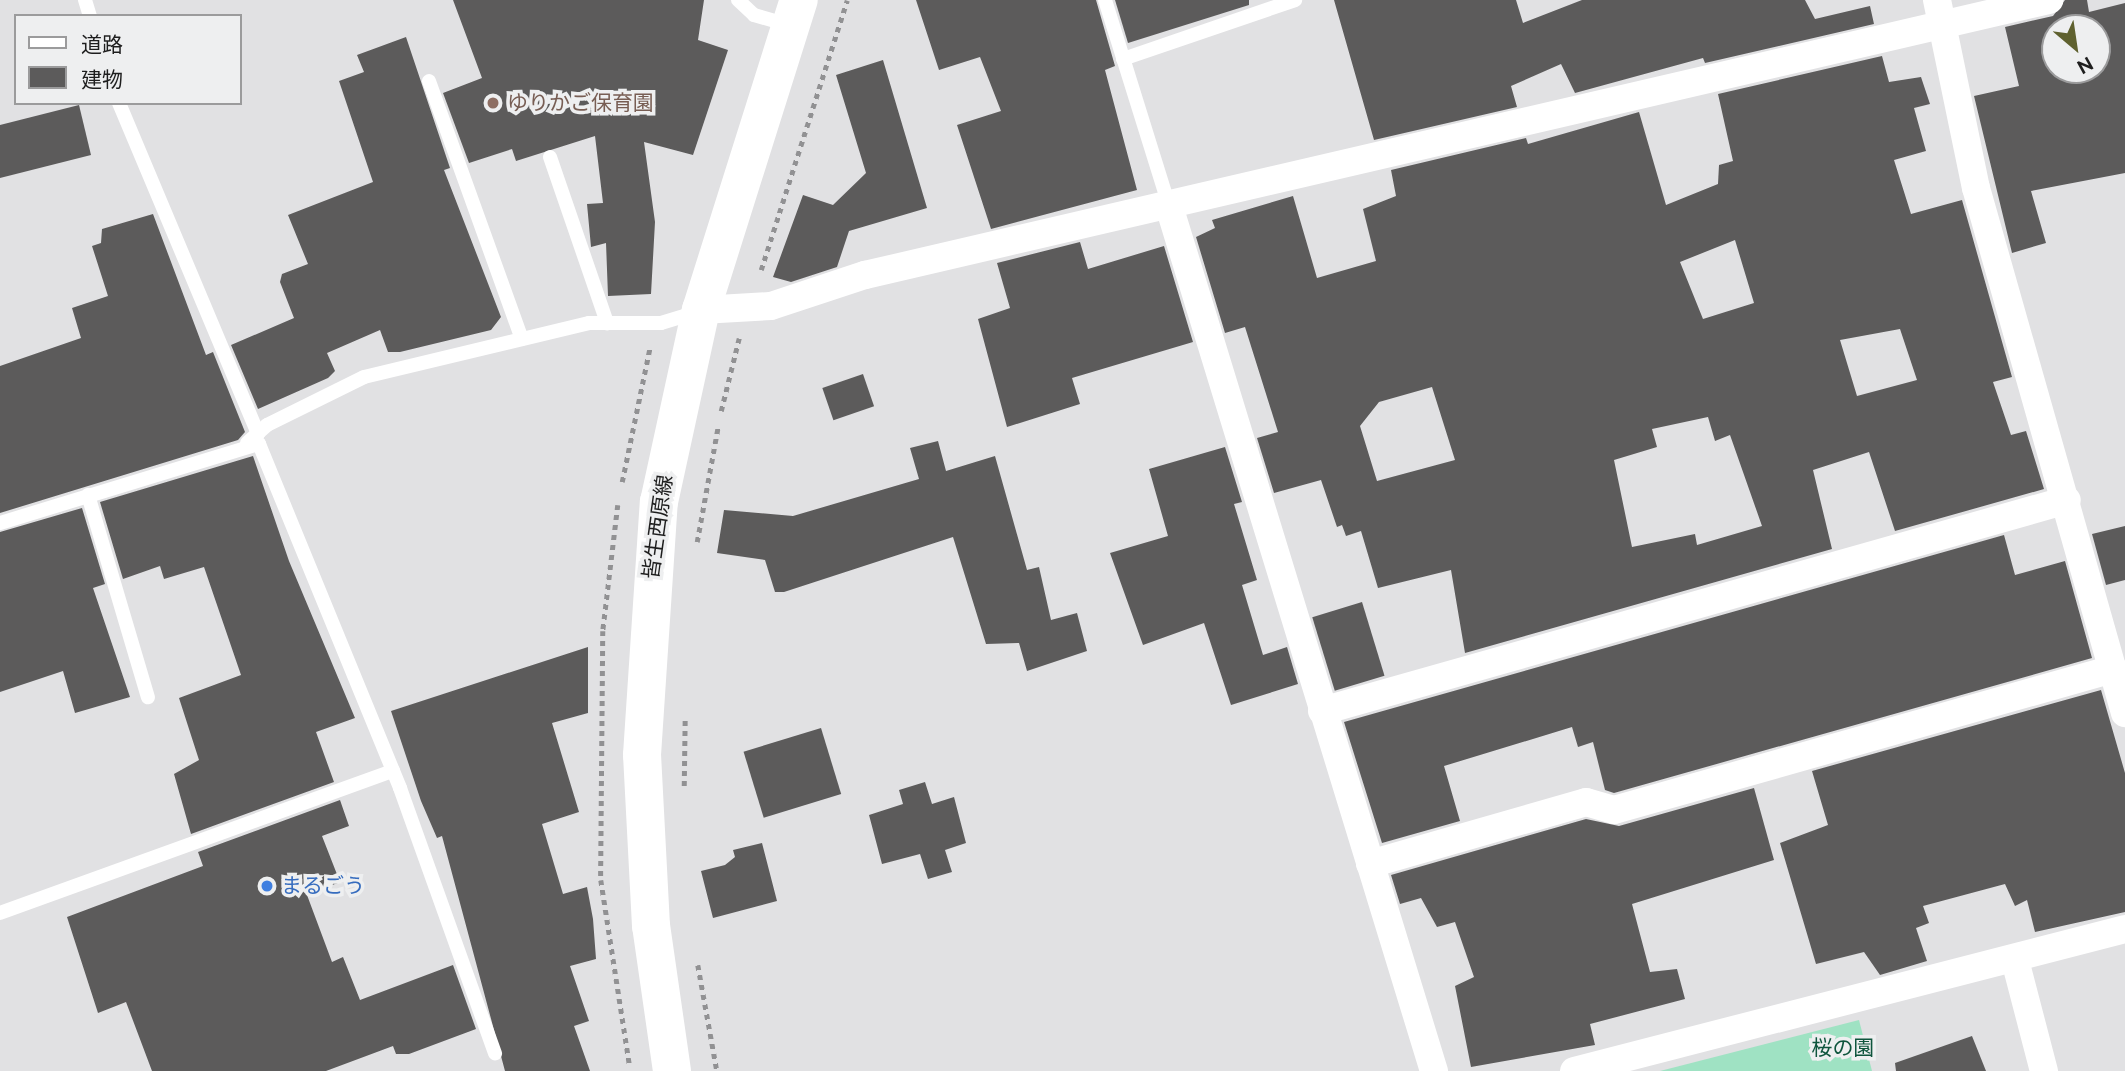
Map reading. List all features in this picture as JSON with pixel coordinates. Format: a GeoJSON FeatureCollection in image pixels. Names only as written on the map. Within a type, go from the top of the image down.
{"type":"FeatureCollection","features":[{"type":"Feature","properties":{"kind":"main road","name":"皆生西原線"},"geometry":{"type":"LineString","coordinates":[[672,1071],[646,856],[646,632],[659,502],[701,310],[795,13]]}},
{"type":"Feature","properties":{"kind":"street"},"geometry":{"type":"LineString","coordinates":[[701,310],[771,306],[865,275],[1169,206],[1940,12],[2049,0]]}},
{"type":"Feature","properties":{"kind":"street"},"geometry":{"type":"LineString","coordinates":[[1940,12],[1976,188],[2067,500],[2125,713]]}},
{"type":"Feature","properties":{"kind":"street"},"geometry":{"type":"LineString","coordinates":[[1169,206],[1434,1071]]}},
{"type":"Feature","properties":{"kind":"street"},"geometry":{"type":"LineString","coordinates":[[1322,711],[2067,500]]}},
{"type":"Feature","properties":{"kind":"street"},"geometry":{"type":"LineString","coordinates":[[1370,864],[1586,802],[1614,810],[2113,669]]}},
{"type":"Feature","properties":{"kind":"street"},"geometry":{"type":"LineString","coordinates":[[1574,1071],[2015,960],[2125,929]]}},
{"type":"Feature","properties":{"kind":"street"},"geometry":{"type":"LineString","coordinates":[[2015,960],[2044,1071]]}},
{"type":"Feature","properties":{"kind":"lane"},"geometry":{"type":"LineString","coordinates":[[738,0],[754,15],[795,13]]}},
{"type":"Feature","properties":{"kind":"lane"},"geometry":{"type":"LineString","coordinates":[[1105,0],[1169,206]]}},
{"type":"Feature","properties":{"kind":"lane"},"geometry":{"type":"LineString","coordinates":[[1124,59],[1295,0]]}},
{"type":"Feature","properties":{"kind":"lane"},"geometry":{"type":"LineString","coordinates":[[429,81],[522,339]]}},
{"type":"Feature","properties":{"kind":"lane"},"geometry":{"type":"LineString","coordinates":[[120,105],[253,438],[264,454],[393,771],[495,1053]]}},
{"type":"Feature","properties":{"kind":"lane"},"geometry":{"type":"LineString","coordinates":[[550,157],[607,323]]}},
{"type":"Feature","properties":{"kind":"lane"},"geometry":{"type":"LineString","coordinates":[[0,523],[253,438],[364,377],[522,339],[607,323],[661,323],[701,310]]}},
{"type":"Feature","properties":{"kind":"lane"},"geometry":{"type":"LineString","coordinates":[[88,495],[148,697]]}},
{"type":"Feature","properties":{"kind":"lane"},"geometry":{"type":"LineString","coordinates":[[0,913],[393,771]]}},
{"type":"Feature","properties":{"kind":"path"},"geometry":{"type":"LineString","coordinates":[[761,270],[847,0]]}},
{"type":"Feature","properties":{"kind":"path"},"geometry":{"type":"LineString","coordinates":[[695,556],[743,324]]}},
{"type":"Feature","properties":{"kind":"path"},"geometry":{"type":"LineString","coordinates":[[684,791],[685,712]]}},
{"type":"Feature","properties":{"kind":"path"},"geometry":{"type":"LineString","coordinates":[[696,950],[716,1071]]}},
{"type":"Feature","properties":{"kind":"green space","name":"桜の園"},"geometry":{"type":"Polygon","coordinates":[[[1859,1020],[1872,1071],[1660,1071],[1859,1020]]]}},
{"type":"Feature","properties":{"kind":"building"},"geometry":{"type":"Polygon","coordinates":[[[453,0],[704,0],[698,40],[728,50],[693,155],[644,142],[655,222],[651,294],[608,296],[606,243],[591,247],[587,204],[603,203],[595,136],[516,161],[512,149],[469,163],[443,93],[482,78],[453,0]]]}},
{"type":"Feature","properties":{"kind":"building"},"geometry":{"type":"Polygon","coordinates":[[[916,0],[1096,0],[1115,66],[1105,70],[1137,190],[991,229],[957,125],[1001,111],[980,57],[939,70],[916,0]]]}},
{"type":"Feature","properties":{"kind":"building"},"geometry":{"type":"Polygon","coordinates":[[[1115,0],[1249,0],[1249,5],[1128,43],[1115,0]]]}},
{"type":"Feature","properties":{"kind":"building"},"geometry":{"type":"Polygon","coordinates":[[[1334,0],[1516,0],[1523,23],[1582,0],[1805,0],[1815,19],[1870,6],[1874,24],[1705,63],[1703,58],[1575,93],[1561,64],[1511,86],[1517,107],[1374,140],[1334,0]]]}},
{"type":"Feature","properties":{"kind":"building"},"geometry":{"type":"Polygon","coordinates":[[[2065,0],[2087,0],[2089,12],[2125,3],[2125,173],[2031,191],[2046,243],[2012,253],[1974,96],[2019,86],[2005,27],[2041,19],[2041,84],[2111,84],[2111,14],[2054,14],[2065,0]]]}},
{"type":"Feature","properties":{"kind":"building"},"geometry":{"type":"Polygon","coordinates":[[[406,37],[450,168],[444,170],[501,317],[491,330],[400,352],[388,352],[380,330],[327,353],[335,371],[328,378],[258,409],[231,345],[294,318],[280,282],[282,274],[308,264],[288,215],[373,182],[339,81],[364,72],[357,55],[406,37]]]}},
{"type":"Feature","properties":{"kind":"building"},"geometry":{"type":"Polygon","coordinates":[[[1882,56],[1889,82],[1921,77],[1930,104],[1914,108],[1926,151],[1894,160],[1911,214],[1962,200],[2012,377],[1993,382],[2011,435],[2026,431],[2044,489],[1895,531],[1869,452],[1813,470],[1832,549],[1465,653],[1451,570],[1378,588],[1361,531],[1346,536],[1342,525],[1337,527],[1321,480],[1274,493],[1257,438],[1278,432],[1245,327],[1225,333],[1196,237],[1215,228],[1212,220],[1293,196],[1317,278],[1376,261],[1363,209],[1396,196],[1391,170],[1526,138],[1528,144],[1639,112],[1666,205],[1718,184],[1719,165],[1733,161],[1718,94],[1882,56]],[[1735,240],[1680,262],[1703,319],[1754,303],[1735,240]],[[1900,329],[1840,340],[1857,396],[1917,380],[1900,329]],[[1432,387],[1379,402],[1360,426],[1377,481],[1455,460],[1432,387]],[[1708,417],[1652,429],[1657,447],[1614,460],[1632,547],[1695,534],[1697,545],[1762,526],[1730,435],[1715,441],[1708,417]]]}},
{"type":"Feature","properties":{"kind":"building"},"geometry":{"type":"Polygon","coordinates":[[[883,60],[927,208],[849,231],[837,267],[791,282],[773,277],[803,195],[833,205],[866,173],[836,75],[883,60]]]}},
{"type":"Feature","properties":{"kind":"building"},"geometry":{"type":"Polygon","coordinates":[[[79,105],[91,155],[0,178],[0,125],[79,105]]]}},
{"type":"Feature","properties":{"kind":"building"},"geometry":{"type":"Polygon","coordinates":[[[153,214],[206,355],[213,352],[245,432],[238,440],[0,513],[0,366],[81,338],[72,308],[108,296],[92,246],[101,243],[102,229],[153,214]]]}},
{"type":"Feature","properties":{"kind":"building"},"geometry":{"type":"Polygon","coordinates":[[[1080,242],[1088,269],[1164,246],[1193,342],[1072,378],[1080,404],[1007,427],[978,319],[1010,308],[997,263],[1080,242]]]}},
{"type":"Feature","properties":{"kind":"building"},"geometry":{"type":"Polygon","coordinates":[[[863,374],[874,406],[833,420],[822,388],[863,374]]]}},
{"type":"Feature","properties":{"kind":"building"},"geometry":{"type":"Polygon","coordinates":[[[938,441],[946,471],[995,456],[1027,570],[1039,567],[1051,620],[1077,613],[1087,651],[1027,671],[1019,643],[986,644],[953,537],[784,592],[775,592],[765,560],[717,553],[724,510],[793,516],[919,479],[910,448],[938,441]]]}},
{"type":"Feature","properties":{"kind":"building"},"geometry":{"type":"Polygon","coordinates":[[[1225,447],[1242,502],[1234,504],[1257,580],[1242,585],[1263,655],[1287,647],[1298,684],[1231,705],[1204,623],[1143,645],[1110,553],[1168,536],[1149,469],[1225,447]]]}},
{"type":"Feature","properties":{"kind":"building"},"geometry":{"type":"Polygon","coordinates":[[[253,456],[289,561],[355,718],[316,732],[334,782],[191,834],[174,774],[199,760],[179,698],[241,675],[204,567],[164,579],[160,566],[123,579],[100,502],[253,456]]]}},
{"type":"Feature","properties":{"kind":"building"},"geometry":{"type":"Polygon","coordinates":[[[82,508],[105,584],[93,588],[130,697],[75,713],[63,671],[0,692],[0,532],[82,508]]]}},
{"type":"Feature","properties":{"kind":"building"},"geometry":{"type":"Polygon","coordinates":[[[2125,526],[2125,580],[2106,585],[2092,534],[2125,526]]]}},
{"type":"Feature","properties":{"kind":"building"},"geometry":{"type":"Polygon","coordinates":[[[2004,535],[2015,575],[2065,561],[2092,658],[1614,793],[1605,790],[1593,742],[1578,747],[1572,727],[1444,766],[1460,821],[1382,843],[1344,722],[2004,535]]]}},
{"type":"Feature","properties":{"kind":"building"},"geometry":{"type":"Polygon","coordinates":[[[1362,602],[1385,676],[1335,691],[1312,617],[1362,602]]]}},
{"type":"Feature","properties":{"kind":"building"},"geometry":{"type":"Polygon","coordinates":[[[588,647],[588,713],[552,723],[579,812],[542,824],[563,894],[587,887],[596,959],[570,966],[589,1021],[574,1026],[590,1071],[505,1071],[442,836],[437,838],[421,801],[391,711],[588,647]]]}},
{"type":"Feature","properties":{"kind":"building"},"geometry":{"type":"Polygon","coordinates":[[[2101,690],[2125,773],[2125,912],[2035,932],[2027,900],[2015,906],[2005,884],[1923,906],[1929,923],[1916,928],[1927,961],[1880,975],[1864,952],[1816,964],[1780,843],[1828,825],[1812,771],[2101,690]]]}},
{"type":"Feature","properties":{"kind":"building"},"geometry":{"type":"Polygon","coordinates":[[[821,728],[841,794],[764,818],[744,752],[821,728]]]}},
{"type":"Feature","properties":{"kind":"building"},"geometry":{"type":"Polygon","coordinates":[[[925,782],[932,804],[954,797],[966,843],[945,850],[952,872],[928,879],[920,854],[882,864],[869,815],[903,804],[899,790],[925,782]]]}},
{"type":"Feature","properties":{"kind":"building"},"geometry":{"type":"Polygon","coordinates":[[[1754,788],[1774,860],[1632,904],[1650,972],[1677,969],[1685,999],[1590,1024],[1595,1045],[1471,1067],[1455,986],[1474,977],[1455,922],[1437,927],[1421,898],[1400,904],[1391,875],[1586,819],[1619,826],[1754,788]]]}},
{"type":"Feature","properties":{"kind":"building"},"geometry":{"type":"Polygon","coordinates":[[[340,800],[349,826],[322,836],[340,882],[307,895],[332,962],[343,957],[360,1000],[453,965],[476,1029],[409,1054],[396,1054],[393,1046],[326,1071],[152,1071],[126,1002],[98,1013],[67,917],[203,866],[198,852],[340,800]]]}},
{"type":"Feature","properties":{"kind":"building"},"geometry":{"type":"Polygon","coordinates":[[[762,843],[777,901],[713,918],[701,871],[725,865],[735,857],[733,850],[762,843]]]}},
{"type":"Feature","properties":{"kind":"building"},"geometry":{"type":"Polygon","coordinates":[[[1972,1036],[1986,1071],[1896,1071],[1895,1063],[1972,1036]]]}},
{"type":"Feature","properties":{"kind":"place","name":"ゆりかご保育園"},"geometry":{"type":"Point","coordinates":[493,103]}},
{"type":"Feature","properties":{"kind":"place","name":"まるごう"},"geometry":{"type":"Point","coordinates":[267,886]}}]}
